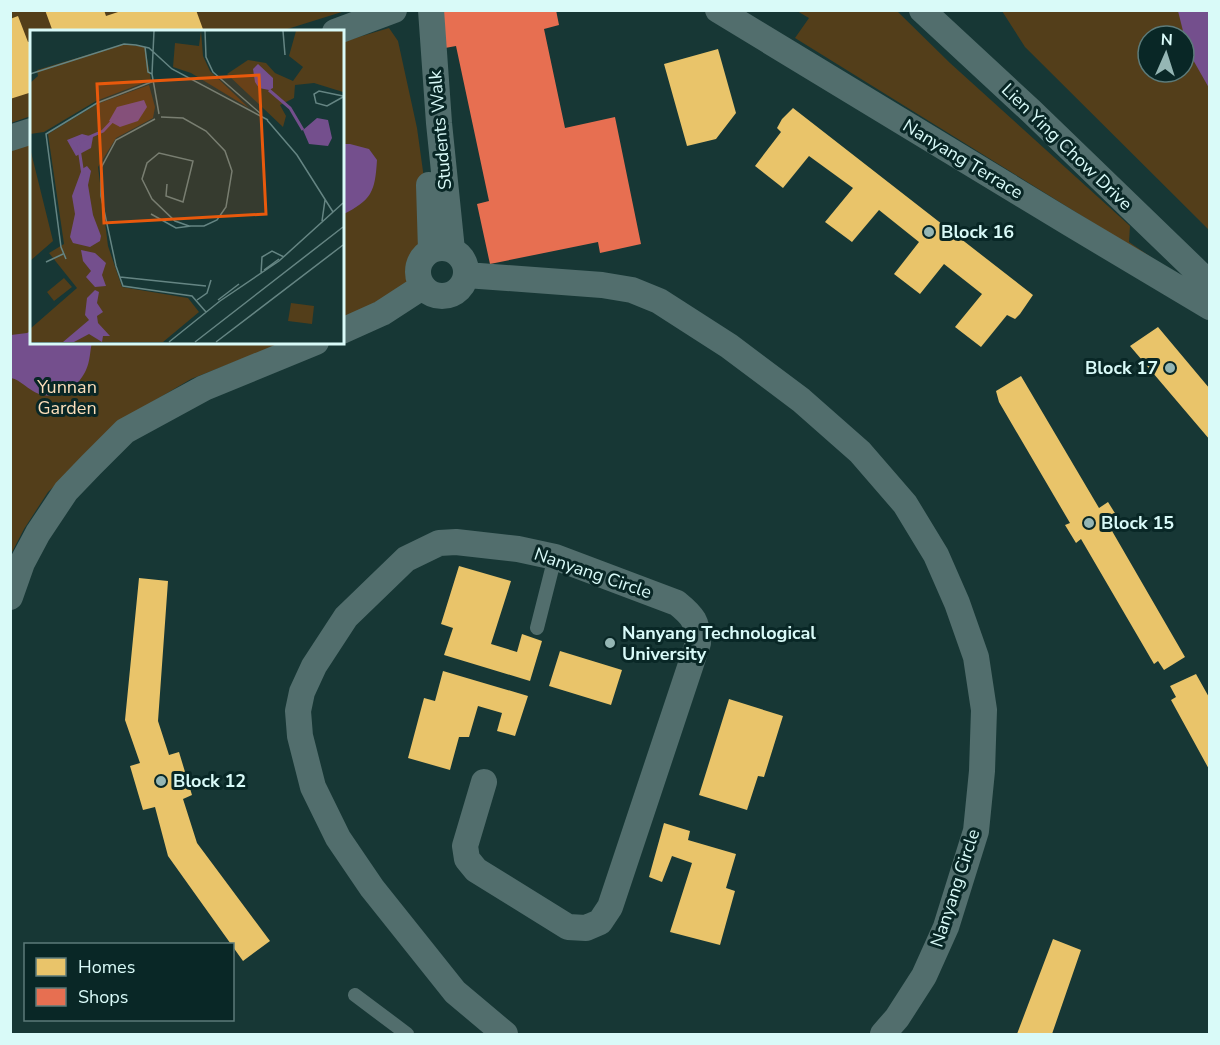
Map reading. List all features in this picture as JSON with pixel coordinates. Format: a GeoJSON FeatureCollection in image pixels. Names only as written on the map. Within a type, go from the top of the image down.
{"type":"FeatureCollection","features":[{"type":"Feature","properties":{"kind":"street"},"geometry":{"type":"LineString","coordinates":[[340,30],[394,10]]}},
{"type":"Feature","properties":{"kind":"street","name":"Students Walk"},"geometry":{"type":"LineString","coordinates":[[416,10],[419,75],[429,170],[442,250]]}},
{"type":"Feature","properties":{"kind":"street","name":"Students Walk"},"geometry":{"type":"LineString","coordinates":[[431,10],[439,123],[442,250]]}},
{"type":"Feature","properties":{"kind":"street","name":"Nanyang Terrace"},"geometry":{"type":"LineString","coordinates":[[718,10],[1209,306]]}},
{"type":"Feature","properties":{"kind":"street","name":"Lien Ying Chow Drive"},"geometry":{"type":"LineString","coordinates":[[922,10],[1031,111],[1209,284]]}},
{"type":"Feature","properties":{"kind":"street"},"geometry":{"type":"LineString","coordinates":[[10,138],[30,132]]}},
{"type":"Feature","properties":{"kind":"street"},"geometry":{"type":"LineString","coordinates":[[442,250],[460,256],[465,265],[466,275],[459,289],[444,296],[428,292],[422,287],[418,277],[418,266],[423,257],[442,250]]}},
{"type":"Feature","properties":{"kind":"street","name":"Nanyang Circle"},"geometry":{"type":"LineString","coordinates":[[466,275],[602,285],[632,290],[658,301],[729,346],[801,400],[860,452],[905,504],[936,555],[957,603],[976,657],[984,710],[976,831],[946,927],[924,976],[883,1035]]}},
{"type":"Feature","properties":{"kind":"street"},"geometry":{"type":"LineString","coordinates":[[344,330],[382,313],[422,287]]}},
{"type":"Feature","properties":{"kind":"street"},"geometry":{"type":"LineString","coordinates":[[10,597],[22,563],[38,533],[66,491],[125,431],[204,388],[311,344]]}},
{"type":"Feature","properties":{"kind":"street","name":"Nanyang Circle"},"geometry":{"type":"LineString","coordinates":[[484,782],[465,846],[467,859],[476,870],[568,927],[586,928],[600,922],[610,907],[698,644],[698,629],[691,614],[677,603],[555,557],[518,549],[456,542],[439,543],[406,559],[346,617],[314,666],[302,692],[298,711],[300,736],[313,787],[338,838],[372,888],[455,992],[505,1035]]}},
{"type":"Feature","properties":{"kind":"lane"},"geometry":{"type":"LineString","coordinates":[[537,628],[555,557]]}},
{"type":"Feature","properties":{"kind":"lane"},"geometry":{"type":"LineString","coordinates":[[355,995],[407,1035]]}},
{"type":"Feature","properties":{"kind":"green space"},"geometry":{"type":"Polygon","coordinates":[[[10,11],[345,11],[284,30],[30,30],[30,116],[11,123],[10,11]]]}},
{"type":"Feature","properties":{"kind":"green space"},"geometry":{"type":"Polygon","coordinates":[[[797,11],[897,11],[950,63],[1130,226],[1129,242],[1174,273],[795,38],[809,18],[797,11]]]}},
{"type":"Feature","properties":{"kind":"green space"},"geometry":{"type":"Polygon","coordinates":[[[1002,11],[1209,11],[1209,230],[1025,47],[1002,11]]]}},
{"type":"Feature","properties":{"kind":"green space"},"geometry":{"type":"Polygon","coordinates":[[[389,28],[398,41],[417,128],[427,200],[427,235],[414,251],[411,278],[397,293],[344,318],[344,41],[389,28]]]}},
{"type":"Feature","properties":{"kind":"green space","name":"Yunnan Garden"},"geometry":{"type":"Polygon","coordinates":[[[30,144],[30,344],[280,344],[191,379],[125,418],[48,492],[11,554],[11,150],[30,144]]]}},
{"type":"Feature","properties":{"kind":"shaded area"},"geometry":{"type":"Polygon","coordinates":[[[1178,11],[1209,11],[1209,88],[1196,65],[1196,24],[1181,24],[1178,11]]]}},
{"type":"Feature","properties":{"kind":"shaded area"},"geometry":{"type":"Polygon","coordinates":[[[344,144],[369,149],[377,160],[373,188],[360,205],[344,214],[344,144]]]}},
{"type":"Feature","properties":{"kind":"shaded area"},"geometry":{"type":"Polygon","coordinates":[[[30,332],[30,344],[92,344],[86,370],[73,387],[61,394],[39,394],[11,378],[11,335],[30,332]]]}},
{"type":"Feature","properties":{"kind":"building: Homes"},"geometry":{"type":"Polygon","coordinates":[[[45,10],[104,10],[106,16],[124,10],[196,10],[203,30],[52,30],[45,10]]]}},
{"type":"Feature","properties":{"kind":"building: Homes"},"geometry":{"type":"Polygon","coordinates":[[[18,16],[28,42],[30,42],[30,93],[10,99],[10,19],[18,16]]]}},
{"type":"Feature","properties":{"kind":"building: Homes"},"geometry":{"type":"Polygon","coordinates":[[[718,49],[736,113],[716,139],[687,146],[664,64],[718,49]]]}},
{"type":"Feature","properties":{"kind":"building: Homes","name":"Block 16"},"geometry":{"type":"Polygon","coordinates":[[[793,108],[1033,295],[1020,314],[1015,319],[1007,315],[981,347],[955,327],[982,294],[944,264],[920,294],[894,274],[919,242],[879,210],[852,242],[825,222],[853,188],[809,156],[783,188],[755,166],[781,132],[777,128],[782,119],[793,108]]]}},
{"type":"Feature","properties":{"kind":"building: Homes","name":"Block 17"},"geometry":{"type":"Polygon","coordinates":[[[1158,327],[1210,389],[1210,440],[1130,346],[1158,327]]]}},
{"type":"Feature","properties":{"kind":"building: Homes","name":"Block 15"},"geometry":{"type":"Polygon","coordinates":[[[1021,376],[1099,508],[1108,502],[1118,518],[1108,524],[1185,657],[1164,670],[1158,661],[1154,664],[1081,539],[1076,543],[1065,525],[1070,523],[999,402],[996,391],[1021,376]]]}},
{"type":"Feature","properties":{"kind":"building: Homes"},"geometry":{"type":"Polygon","coordinates":[[[459,566],[511,581],[491,644],[517,652],[522,634],[542,641],[530,681],[444,655],[453,628],[441,624],[459,566]]]}},
{"type":"Feature","properties":{"kind":"building: Homes","name":"Block 12"},"geometry":{"type":"Polygon","coordinates":[[[139,578],[168,581],[158,721],[169,755],[179,752],[192,795],[183,799],[197,843],[270,941],[243,961],[234,948],[234,943],[230,943],[168,856],[155,807],[143,810],[130,766],[140,763],[125,720],[139,578]]]}},
{"type":"Feature","properties":{"kind":"building: Homes"},"geometry":{"type":"Polygon","coordinates":[[[560,651],[622,670],[611,705],[549,686],[560,651]]]}},
{"type":"Feature","properties":{"kind":"building: Homes"},"geometry":{"type":"Polygon","coordinates":[[[443,671],[528,696],[515,736],[497,731],[502,713],[478,706],[469,737],[459,737],[450,770],[408,758],[424,698],[435,701],[443,671]]]}},
{"type":"Feature","properties":{"kind":"building: Homes"},"geometry":{"type":"Polygon","coordinates":[[[1196,674],[1210,699],[1210,771],[1171,700],[1176,697],[1170,686],[1196,674]]]}},
{"type":"Feature","properties":{"kind":"building: Homes"},"geometry":{"type":"Polygon","coordinates":[[[729,699],[783,716],[764,777],[758,776],[747,810],[699,795],[729,699]]]}},
{"type":"Feature","properties":{"kind":"building: Homes"},"geometry":{"type":"Polygon","coordinates":[[[664,823],[690,831],[688,840],[736,854],[726,888],[735,891],[720,945],[670,932],[692,863],[672,856],[662,882],[649,877],[664,823]]]}},
{"type":"Feature","properties":{"kind":"building: Homes"},"geometry":{"type":"Polygon","coordinates":[[[1053,939],[1081,950],[1052,1034],[1017,1034],[1053,939]]]}},
{"type":"Feature","properties":{"kind":"building: Shops"},"geometry":{"type":"Polygon","coordinates":[[[437,10],[556,10],[559,25],[544,29],[565,128],[615,117],[641,244],[600,253],[598,242],[490,264],[477,204],[489,201],[456,46],[445,48],[437,10]]]}},
{"type":"Feature","properties":{"kind":"place","name":"Block 16"},"geometry":{"type":"Point","coordinates":[929,232]}},
{"type":"Feature","properties":{"kind":"place","name":"Block 17"},"geometry":{"type":"Point","coordinates":[1170,368]}},
{"type":"Feature","properties":{"kind":"place","name":"Block 15"},"geometry":{"type":"Point","coordinates":[1089,523]}},
{"type":"Feature","properties":{"kind":"place","name":"Nanyang Technological University"},"geometry":{"type":"Point","coordinates":[610,643]}},
{"type":"Feature","properties":{"kind":"place","name":"Block 12"},"geometry":{"type":"Point","coordinates":[161,781]}}]}
